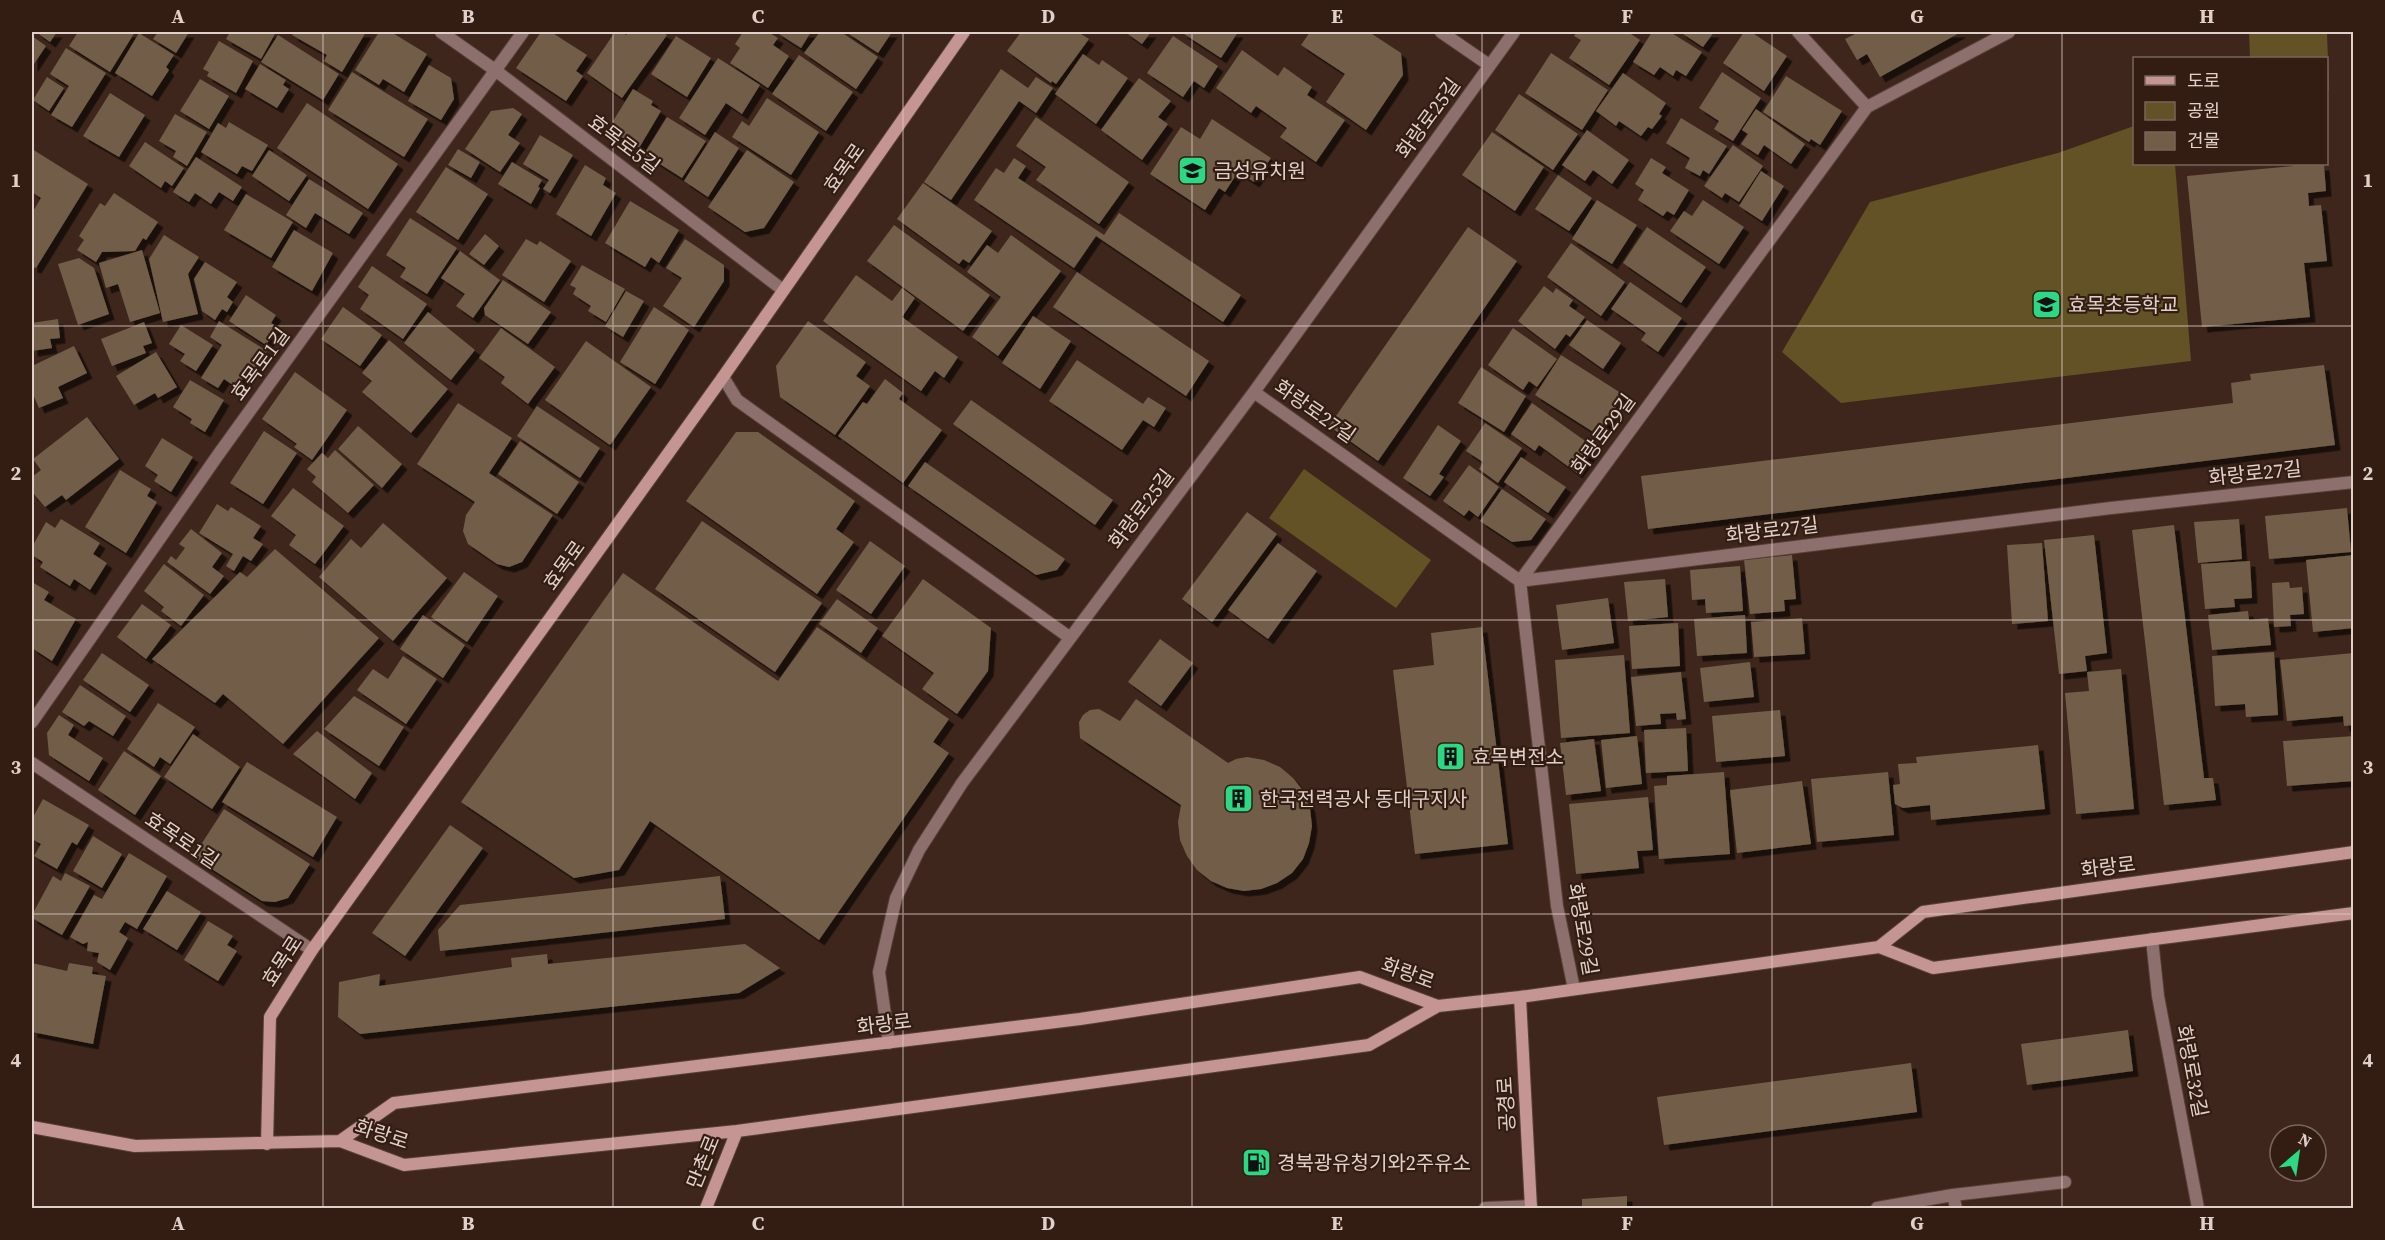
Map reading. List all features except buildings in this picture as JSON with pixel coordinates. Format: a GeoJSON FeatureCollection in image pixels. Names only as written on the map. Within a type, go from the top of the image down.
{"type":"FeatureCollection","features":[{"type":"Feature","properties":{"kind":"main road","name":"효목로"},"geometry":{"type":"LineString","coordinates":[[267,1144],[270,1017],[312,950],[723,377],[964,32]]}},
{"type":"Feature","properties":{"kind":"main road","name":"화랑로"},"geometry":{"type":"LineString","coordinates":[[1879,947],[1923,912],[2354,852]]}},
{"type":"Feature","properties":{"kind":"main road","name":"화랑로"},"geometry":{"type":"LineString","coordinates":[[32,1127],[135,1146],[340,1141],[404,1165],[737,1131],[1369,1045],[1438,1006],[1520,997],[1879,947],[1933,968],[2354,913]]}},
{"type":"Feature","properties":{"kind":"main road","name":"화랑로"},"geometry":{"type":"LineString","coordinates":[[340,1141],[394,1103],[1080,1019],[1360,977],[1438,1006]]}},
{"type":"Feature","properties":{"kind":"main road","name":"공경로"},"geometry":{"type":"LineString","coordinates":[[1520,997],[1531,1207]]}},
{"type":"Feature","properties":{"kind":"main road","name":"만촌로"},"geometry":{"type":"LineString","coordinates":[[706,1209],[737,1131]]}},
{"type":"Feature","properties":{"kind":"street","name":"효목로5길"},"geometry":{"type":"LineString","coordinates":[[441,32],[495,70],[783,290]]}},
{"type":"Feature","properties":{"kind":"street","name":"효목로1길"},"geometry":{"type":"LineString","coordinates":[[32,722],[218,455],[523,32]]}},
{"type":"Feature","properties":{"kind":"street"},"geometry":{"type":"LineString","coordinates":[[1441,32],[1490,65]]}},
{"type":"Feature","properties":{"kind":"street","name":"화랑로25길"},"geometry":{"type":"LineString","coordinates":[[889,1043],[879,972],[896,898],[920,850],[962,783],[1254,392],[1514,32]]}},
{"type":"Feature","properties":{"kind":"street"},"geometry":{"type":"LineString","coordinates":[[1798,32],[1867,107]]}},
{"type":"Feature","properties":{"kind":"street","name":"화랑로29길"},"geometry":{"type":"LineString","coordinates":[[1574,989],[1557,906],[1520,581],[1867,107],[2009,32]]}},
{"type":"Feature","properties":{"kind":"street"},"geometry":{"type":"LineString","coordinates":[[723,377],[737,400],[1069,637]]}},
{"type":"Feature","properties":{"kind":"street","name":"화랑로27길"},"geometry":{"type":"LineString","coordinates":[[1254,392],[1520,581],[2111,508],[2354,482]]}},
{"type":"Feature","properties":{"kind":"street","name":"효목로1길"},"geometry":{"type":"LineString","coordinates":[[32,763],[312,950]]}},
{"type":"Feature","properties":{"kind":"street","name":"화랑로32길"},"geometry":{"type":"LineString","coordinates":[[2152,939],[2158,996],[2198,1209]]}},
{"type":"Feature","properties":{"kind":"street"},"geometry":{"type":"LineString","coordinates":[[1877,1208],[1953,1195],[2066,1182]]}},
{"type":"Feature","properties":{"kind":"street"},"geometry":{"type":"LineString","coordinates":[[1953,1195],[1956,1209]]}},
{"type":"Feature","properties":{"kind":"street"},"geometry":{"type":"LineString","coordinates":[[1485,1209],[1531,1207]]}},
{"type":"Feature","properties":{"kind":"green space"},"geometry":{"type":"Polygon","coordinates":[[[2249,32],[2327,32],[2328,57],[2250,57],[2249,32]]]}},
{"type":"Feature","properties":{"kind":"green space"},"geometry":{"type":"Polygon","coordinates":[[[2133,126],[2133,165],[2175,165],[2191,361],[1841,403],[1782,352],[1870,202],[2058,153],[2133,126]]]}},
{"type":"Feature","properties":{"kind":"green space"},"geometry":{"type":"Polygon","coordinates":[[[1304,469],[1431,560],[1396,608],[1269,518],[1304,469]]]}},
{"type":"Feature","properties":{"kind":"place","name":"금성유치원"},"geometry":{"type":"Point","coordinates":[1193,171]}},
{"type":"Feature","properties":{"kind":"place","name":"효목초등학교"},"geometry":{"type":"Point","coordinates":[2047,305]}},
{"type":"Feature","properties":{"kind":"place","name":"효목변전소"},"geometry":{"type":"Point","coordinates":[1451,757]}},
{"type":"Feature","properties":{"kind":"place","name":"한국전력공사 동대구지사"},"geometry":{"type":"Point","coordinates":[1239,799]}},
{"type":"Feature","properties":{"kind":"place","name":"경북광유청기와2주유소"},"geometry":{"type":"Point","coordinates":[1256,1163]}}]}
